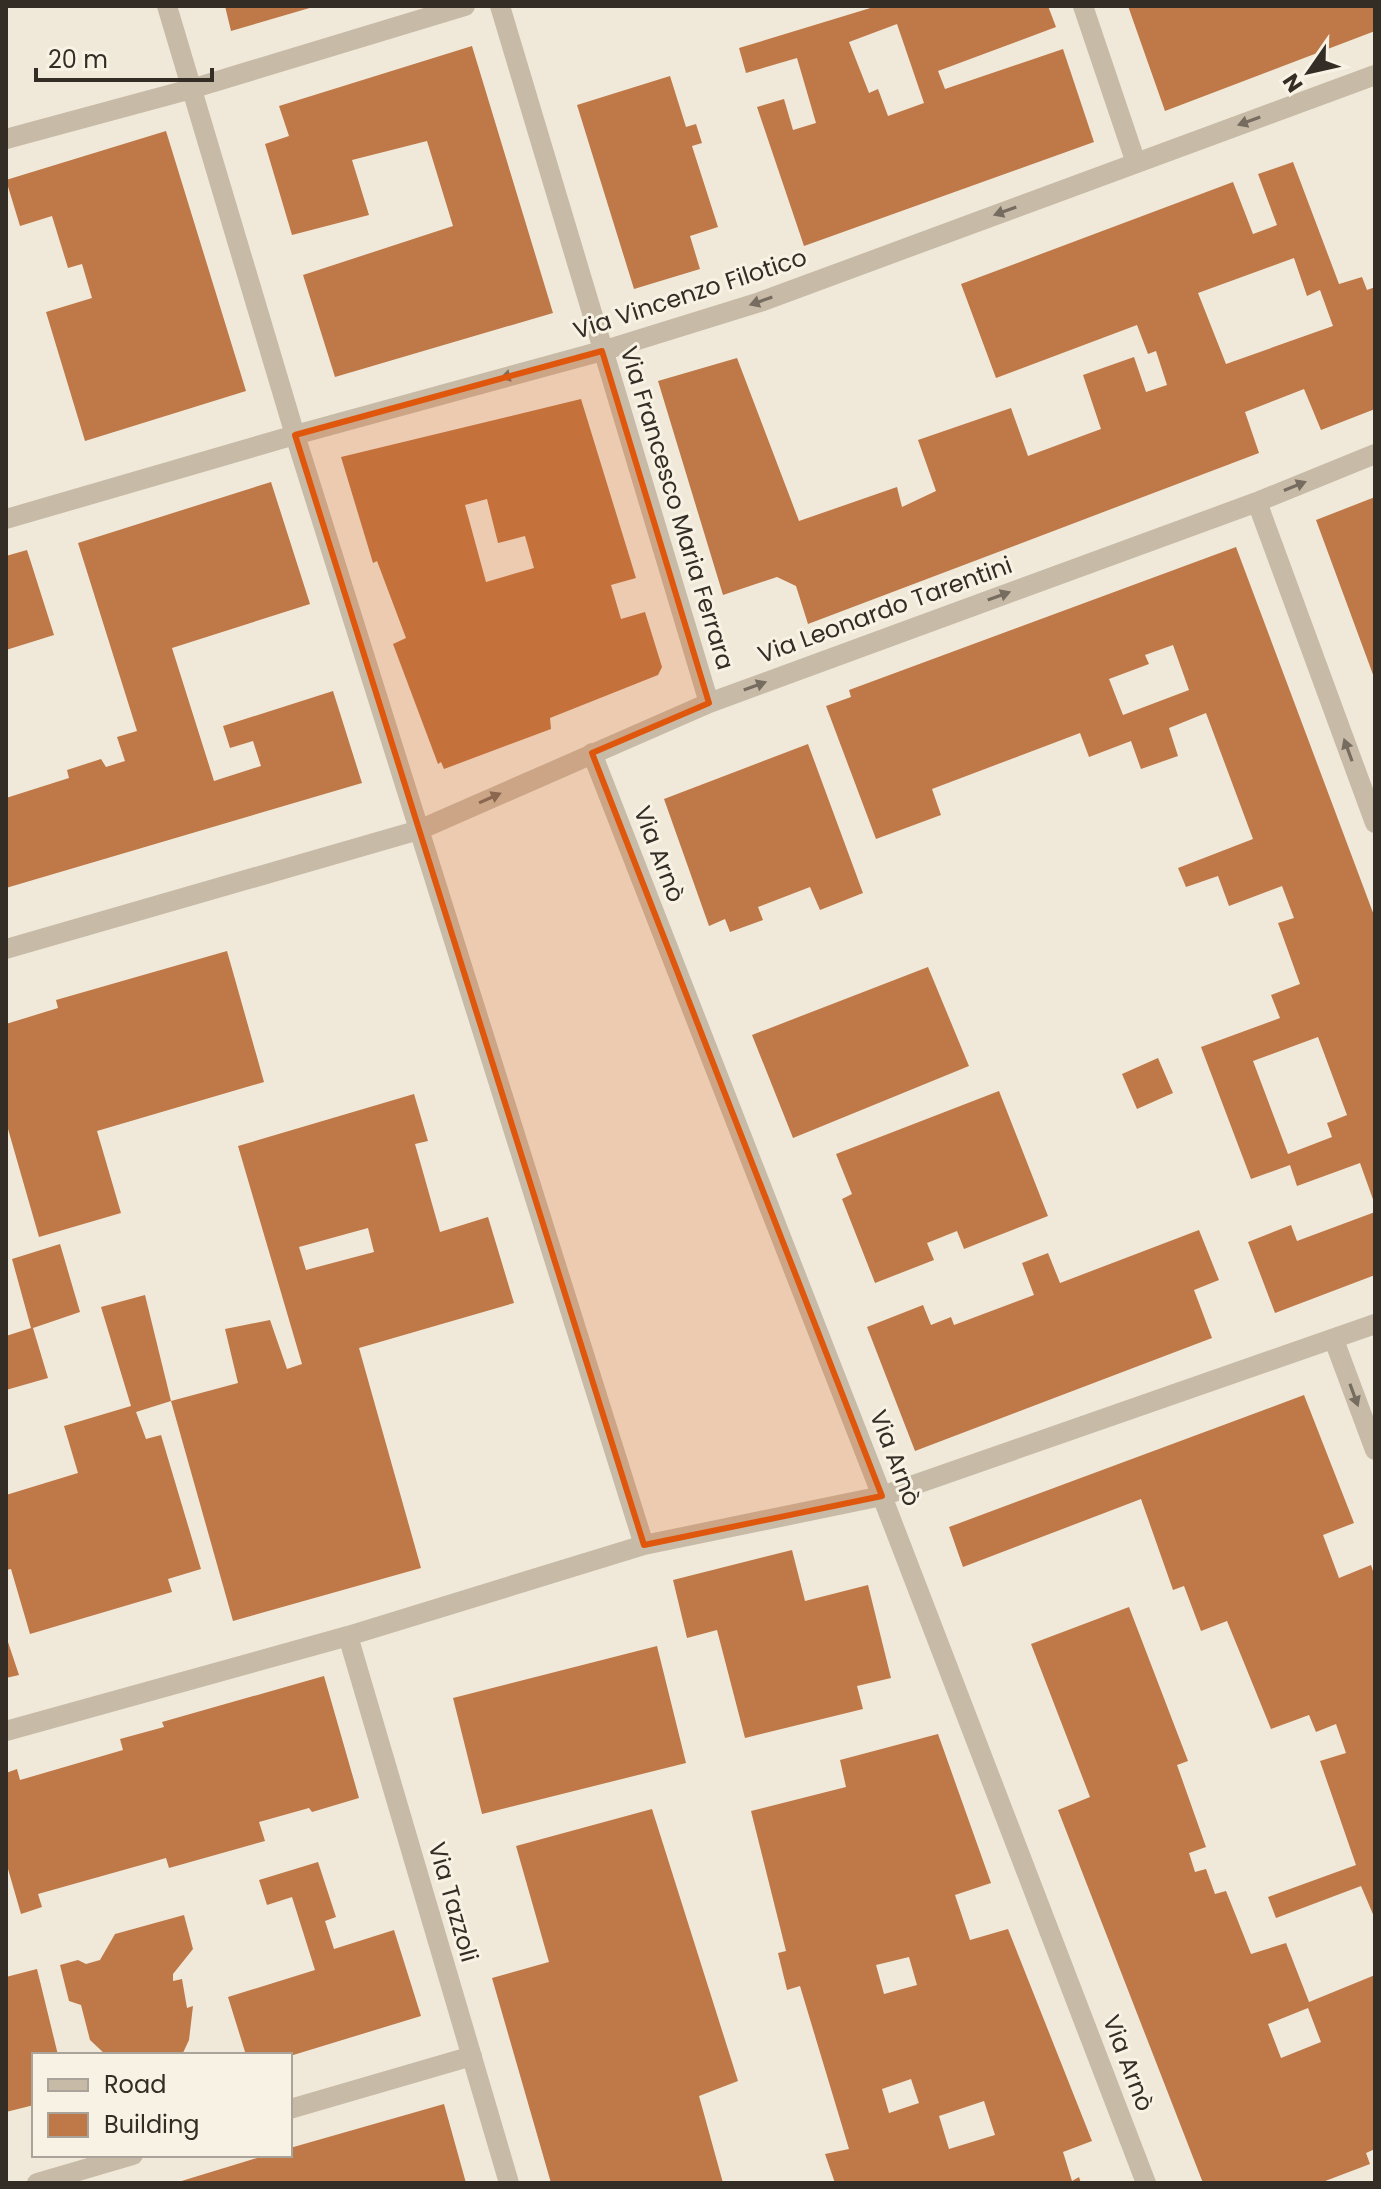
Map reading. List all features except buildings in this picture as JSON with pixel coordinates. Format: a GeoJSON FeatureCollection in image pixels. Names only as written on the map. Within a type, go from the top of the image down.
{"type":"FeatureCollection","features":[{"type":"Feature","properties":{"kind":"street"},"geometry":{"type":"LineString","coordinates":[[167,6],[295,435],[644,1545]]}},
{"type":"Feature","properties":{"kind":"street"},"geometry":{"type":"LineString","coordinates":[[6,139],[191,89],[465,6]]}},
{"type":"Feature","properties":{"kind":"street","name":"Via Francesco Maria Ferrara"},"geometry":{"type":"LineString","coordinates":[[500,6],[709,703]]}},
{"type":"Feature","properties":{"kind":"street"},"geometry":{"type":"LineString","coordinates":[[1083,6],[1136,163]]}},
{"type":"Feature","properties":{"kind":"street","name":"Via Vincenzo Filotico"},"geometry":{"type":"LineString","coordinates":[[6,519],[295,435],[602,351],[760,302],[1375,75]]}},
{"type":"Feature","properties":{"kind":"street","name":"Via Leonardo Tarentini"},"geometry":{"type":"LineString","coordinates":[[6,949],[419,830],[709,703],[1257,502],[1375,454]]}},
{"type":"Feature","properties":{"kind":"street"},"geometry":{"type":"LineString","coordinates":[[1257,502],[1375,823]]}},
{"type":"Feature","properties":{"kind":"street","name":"Via Arnò"},"geometry":{"type":"LineString","coordinates":[[592,753],[1146,2183]]}},
{"type":"Feature","properties":{"kind":"street"},"geometry":{"type":"LineString","coordinates":[[6,1731],[348,1636],[644,1545],[882,1496],[1375,1324]]}},
{"type":"Feature","properties":{"kind":"street"},"geometry":{"type":"LineString","coordinates":[[1334,1340],[1375,1450]]}},
{"type":"Feature","properties":{"kind":"street","name":"Via Tazzoli"},"geometry":{"type":"LineString","coordinates":[[348,1636],[509,2183]]}},
{"type":"Feature","properties":{"kind":"street"},"geometry":{"type":"LineString","coordinates":[[292,2108],[472,2056]]}},
{"type":"Feature","properties":{"kind":"street"},"geometry":{"type":"LineString","coordinates":[[37,2183],[126,2157]]}},
{"type":"Feature","properties":{"kind":"highlighted area"},"geometry":{"type":"Polygon","coordinates":[[[602,351],[709,703],[592,753],[882,1496],[644,1545],[295,435],[602,351]]]}}]}
